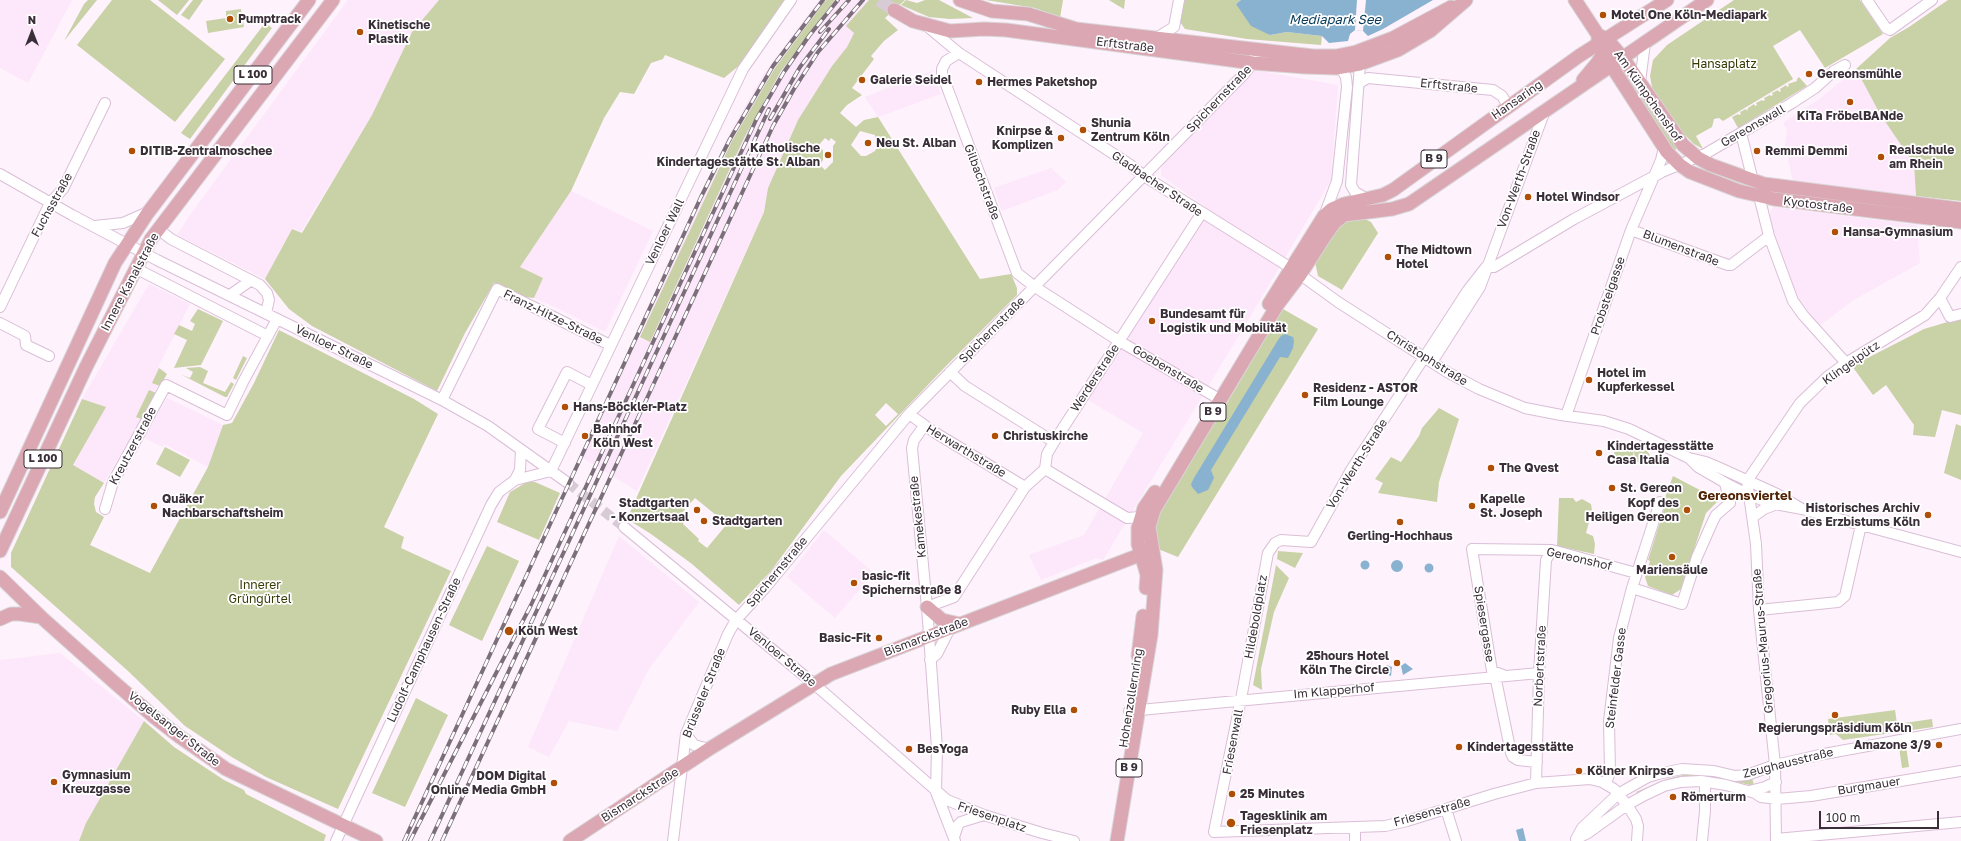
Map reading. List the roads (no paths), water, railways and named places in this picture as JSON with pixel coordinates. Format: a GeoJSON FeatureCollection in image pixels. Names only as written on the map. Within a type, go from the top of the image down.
{"type":"FeatureCollection","features":[{"type":"Feature","properties":{"kind":"main road","name":"Innere Kanalstraße"},"geometry":{"type":"LineString","coordinates":[[0,551],[135,268],[158,229],[333,0]]}},
{"type":"Feature","properties":{"kind":"main road","name":"Erftstraße"},"geometry":{"type":"LineString","coordinates":[[960,0],[992,10],[1028,14],[1076,29],[1192,42],[1305,67],[1336,68],[1358,58]]}},
{"type":"Feature","properties":{"kind":"main road"},"geometry":{"type":"LineString","coordinates":[[1358,58],[1466,0]]}},
{"type":"Feature","properties":{"kind":"main road","name":"Am Kümpchenshof"},"geometry":{"type":"LineString","coordinates":[[1575,0],[1605,42],[1623,58],[1683,145],[1698,158]]}},
{"type":"Feature","properties":{"kind":"main road","name":"Hansaring"},"geometry":{"type":"LineString","coordinates":[[1368,205],[1393,190],[1508,106],[1667,0]]}},
{"type":"Feature","properties":{"kind":"main road","name":"B 9"},"geometry":{"type":"LineString","coordinates":[[1146,550],[1138,528],[1140,517],[1278,304],[1324,216],[1332,209],[1344,204],[1397,208],[1409,204],[1707,0]]}},
{"type":"Feature","properties":{"kind":"main road","name":"Innere Kanalstraße"},"geometry":{"type":"LineString","coordinates":[[0,512],[115,263],[126,244],[149,211],[307,3]]}},
{"type":"Feature","properties":{"kind":"main road"},"geometry":{"type":"LineString","coordinates":[[303,41],[298,32],[307,3]]}},
{"type":"Feature","properties":{"kind":"main road","name":"Erftstraße"},"geometry":{"type":"LineString","coordinates":[[894,10],[913,21],[950,31],[984,29],[1006,30],[1255,57],[1336,56],[1358,58]]}},
{"type":"Feature","properties":{"kind":"main road","name":"Am Kümpchenshof"},"geometry":{"type":"LineString","coordinates":[[1605,42],[1612,66],[1664,147],[1680,165]]}},
{"type":"Feature","properties":{"kind":"main road","name":"B 9"},"geometry":{"type":"LineString","coordinates":[[1566,97],[1592,71],[1605,42]]}},
{"type":"Feature","properties":{"kind":"main road","name":"Kyotostraße"},"geometry":{"type":"LineString","coordinates":[[1698,158],[1724,171],[1753,181],[1780,186],[1961,209]]}},
{"type":"Feature","properties":{"kind":"main road","name":"Kyotostraße"},"geometry":{"type":"LineString","coordinates":[[1680,165],[1721,185],[1759,196],[1961,222]]}},
{"type":"Feature","properties":{"kind":"main road","name":"B 9"},"geometry":{"type":"LineString","coordinates":[[1295,272],[1338,220],[1344,215],[1368,205]]}},
{"type":"Feature","properties":{"kind":"main road","name":"B 9"},"geometry":{"type":"LineString","coordinates":[[1146,550],[1149,526],[1154,510],[1217,398]]}},
{"type":"Feature","properties":{"kind":"main road","name":"Hohenzollernring"},"geometry":{"type":"LineString","coordinates":[[1117,841],[1134,710],[1142,630],[1147,575],[1146,550]]}},
{"type":"Feature","properties":{"kind":"main road","name":"Hohenzollernring"},"geometry":{"type":"LineString","coordinates":[[1108,841],[1150,635],[1156,570],[1146,550]]}},
{"type":"Feature","properties":{"kind":"main road","name":"Bismarckstraße"},"geometry":{"type":"LineString","coordinates":[[570,841],[709,749],[814,683],[831,674],[1104,569],[1146,550]]}},
{"type":"Feature","properties":{"kind":"main road"},"geometry":{"type":"LineString","coordinates":[[1104,569],[1124,565],[1146,568]]}},
{"type":"Feature","properties":{"kind":"main road","name":"Vogelsanger Straße"},"geometry":{"type":"LineString","coordinates":[[0,577],[41,617],[153,716],[226,769],[376,841]]}},
{"type":"Feature","properties":{"kind":"main road"},"geometry":{"type":"LineString","coordinates":[[927,607],[942,620],[955,626]]}},
{"type":"Feature","properties":{"kind":"main road"},"geometry":{"type":"LineString","coordinates":[[0,619],[11,614],[41,617]]}},
{"type":"Feature","properties":{"kind":"street","name":"Venloer Wall"},"geometry":{"type":"LineString","coordinates":[[551,471],[743,69],[791,0]]}},
{"type":"Feature","properties":{"kind":"street"},"geometry":{"type":"LineString","coordinates":[[1156,38],[1174,27],[1179,0]]}},
{"type":"Feature","properties":{"kind":"street"},"geometry":{"type":"LineString","coordinates":[[1867,0],[1886,28],[1890,30],[1932,0]]}},
{"type":"Feature","properties":{"kind":"street","name":"Gladbacher Straße"},"geometry":{"type":"LineString","coordinates":[[928,26],[959,53],[1129,164],[1144,176],[1201,214],[1295,272]]}},
{"type":"Feature","properties":{"kind":"street"},"geometry":{"type":"LineString","coordinates":[[1174,27],[1192,42]]}},
{"type":"Feature","properties":{"kind":"street"},"geometry":{"type":"LineString","coordinates":[[1640,82],[1645,43]]}},
{"type":"Feature","properties":{"kind":"street","name":"Gilbachstraße"},"geometry":{"type":"LineString","coordinates":[[959,53],[946,61],[942,69],[942,74],[1017,273],[1034,287]]}},
{"type":"Feature","properties":{"kind":"street","name":"Spichernstraße"},"geometry":{"type":"LineString","coordinates":[[736,620],[765,588],[909,414],[1144,176],[1255,57]]}},
{"type":"Feature","properties":{"kind":"street"},"geometry":{"type":"LineString","coordinates":[[1358,58],[1359,84],[1351,185],[1357,194],[1368,205]]}},
{"type":"Feature","properties":{"kind":"street","name":"Gereonswall"},"geometry":{"type":"LineString","coordinates":[[1486,267],[1494,267],[1574,219],[1653,177],[1698,158],[1815,88],[1834,71],[1845,65]]}},
{"type":"Feature","properties":{"kind":"street"},"geometry":{"type":"LineString","coordinates":[[1324,216],[1337,181],[1347,87],[1346,77],[1342,70],[1336,68]]}},
{"type":"Feature","properties":{"kind":"street","name":"Erftstraße"},"geometry":{"type":"LineString","coordinates":[[1359,84],[1368,78],[1493,90],[1502,96],[1508,106]]}},
{"type":"Feature","properties":{"kind":"street","name":"Fuchsstraße"},"geometry":{"type":"LineString","coordinates":[[0,307],[50,203],[63,189],[105,103]]}},
{"type":"Feature","properties":{"kind":"street","name":"Von-Werth-Straße"},"geometry":{"type":"LineString","coordinates":[[1281,540],[1311,542],[1351,470],[1429,360],[1468,290],[1486,267],[1544,113]]}},
{"type":"Feature","properties":{"kind":"street"},"geometry":{"type":"LineString","coordinates":[[1741,133],[1753,181]]}},
{"type":"Feature","properties":{"kind":"street"},"geometry":{"type":"LineString","coordinates":[[1653,177],[1664,147]]}},
{"type":"Feature","properties":{"kind":"street","name":"Venloer Straße"},"geometry":{"type":"LineString","coordinates":[[0,174],[126,244],[442,400],[488,426],[568,483]]}},
{"type":"Feature","properties":{"kind":"street","name":"Probsteigasse"},"geometry":{"type":"LineString","coordinates":[[1566,416],[1631,230],[1653,177]]}},
{"type":"Feature","properties":{"kind":"street"},"geometry":{"type":"LineString","coordinates":[[1759,196],[1769,236],[1793,301],[1818,333],[1846,364]]}},
{"type":"Feature","properties":{"kind":"street"},"geometry":{"type":"LineString","coordinates":[[92,226],[123,223],[149,211]]}},
{"type":"Feature","properties":{"kind":"street","name":"Werderstraße"},"geometry":{"type":"LineString","coordinates":[[1045,469],[1047,454],[1054,442],[1201,214]]}},
{"type":"Feature","properties":{"kind":"street"},"geometry":{"type":"LineString","coordinates":[[158,229],[171,239],[260,286],[267,293],[269,300],[266,313]]}},
{"type":"Feature","properties":{"kind":"street","name":"Blumenstraße"},"geometry":{"type":"LineString","coordinates":[[1631,230],[1728,265],[1731,265],[1769,236]]}},
{"type":"Feature","properties":{"kind":"street","name":"Klingelpütz"},"geometry":{"type":"LineString","coordinates":[[1747,481],[1800,403],[1827,377],[1925,315],[1940,298],[1961,267]]}},
{"type":"Feature","properties":{"kind":"street"},"geometry":{"type":"LineString","coordinates":[[135,268],[268,336],[277,319]]}},
{"type":"Feature","properties":{"kind":"street","name":"Christophstraße"},"geometry":{"type":"LineString","coordinates":[[1295,272],[1338,302],[1452,375],[1501,399],[1525,408],[1566,416],[1604,421],[1628,429],[1689,458]]}},
{"type":"Feature","properties":{"kind":"street"},"geometry":{"type":"LineString","coordinates":[[230,295],[250,281]]}},
{"type":"Feature","properties":{"kind":"street","name":"Goebenstraße"},"geometry":{"type":"LineString","coordinates":[[1034,287],[1119,341],[1217,398]]}},
{"type":"Feature","properties":{"kind":"street","name":"Franz-Hitze-Straße"},"geometry":{"type":"LineString","coordinates":[[442,400],[497,289],[610,345]]}},
{"type":"Feature","properties":{"kind":"street"},"geometry":{"type":"LineString","coordinates":[[1940,298],[1950,316],[1961,314]]}},
{"type":"Feature","properties":{"kind":"street"},"geometry":{"type":"LineString","coordinates":[[0,323],[25,336],[26,345],[49,356]]}},
{"type":"Feature","properties":{"kind":"street","name":"Kreutzerstraße"},"geometry":{"type":"LineString","coordinates":[[105,509],[112,482],[166,385],[227,415],[268,336]]}},
{"type":"Feature","properties":{"kind":"street"},"geometry":{"type":"LineString","coordinates":[[565,443],[538,430],[567,372],[592,385]]}},
{"type":"Feature","properties":{"kind":"street"},"geometry":{"type":"LineString","coordinates":[[950,372],[965,386],[1054,442]]}},
{"type":"Feature","properties":{"kind":"street","name":"Herwarthstraße"},"geometry":{"type":"LineString","coordinates":[[909,414],[924,426],[1024,487]]}},
{"type":"Feature","properties":{"kind":"street","name":"Kamekestraße"},"geometry":{"type":"LineString","coordinates":[[924,426],[914,440],[912,448],[927,607],[937,748],[936,792]]}},
{"type":"Feature","properties":{"kind":"street"},"geometry":{"type":"LineString","coordinates":[[515,480],[520,470],[521,450]]}},
{"type":"Feature","properties":{"kind":"street"},"geometry":{"type":"LineString","coordinates":[[1689,458],[1706,462],[1778,494],[1802,509]]}},
{"type":"Feature","properties":{"kind":"street"},"geometry":{"type":"LineString","coordinates":[[1689,458],[1698,467],[1749,495],[1777,504],[1802,509],[1961,552]]}},
{"type":"Feature","properties":{"kind":"street"},"geometry":{"type":"LineString","coordinates":[[927,607],[954,597],[1024,487],[1045,469],[1127,518],[1140,517]]}},
{"type":"Feature","properties":{"kind":"street","name":"Ludolf-Camphausen-Straße"},"geometry":{"type":"LineString","coordinates":[[336,841],[491,505],[499,492],[515,480],[551,471]]}},
{"type":"Feature","properties":{"kind":"street","name":"Gregorius-Maurus-Straße"},"geometry":{"type":"LineString","coordinates":[[1747,481],[1753,517],[1759,610],[1775,765],[1776,840]]}},
{"type":"Feature","properties":{"kind":"street"},"geometry":{"type":"LineString","coordinates":[[1632,588],[1682,604],[1697,557],[1712,522],[1716,515],[1730,503],[1725,483]]}},
{"type":"Feature","properties":{"kind":"street","name":"Steinfelder Gasse"},"geometry":{"type":"LineString","coordinates":[[1606,783],[1610,772],[1609,721],[1619,638],[1636,573],[1660,502]]}},
{"type":"Feature","properties":{"kind":"street"},"geometry":{"type":"LineString","coordinates":[[1753,517],[1764,509],[1777,504]]}},
{"type":"Feature","properties":{"kind":"street"},"geometry":{"type":"LineString","coordinates":[[1759,610],[1838,602],[1842,599],[1845,596],[1861,526]]}},
{"type":"Feature","properties":{"kind":"street","name":"Venloer Straße"},"geometry":{"type":"LineString","coordinates":[[624,527],[814,683],[936,792]]}},
{"type":"Feature","properties":{"kind":"street","name":"Hildeboldplatz"},"geometry":{"type":"LineString","coordinates":[[1241,700],[1268,553],[1275,543],[1281,540]]}},
{"type":"Feature","properties":{"kind":"street","name":"Gereonshof"},"geometry":{"type":"LineString","coordinates":[[1472,549],[1552,550],[1636,573]]}},
{"type":"Feature","properties":{"kind":"street","name":"Spiesergasse"},"geometry":{"type":"LineString","coordinates":[[1472,549],[1492,671],[1502,675],[1496,680],[1511,753],[1513,757],[1518,760],[1537,762]]}},
{"type":"Feature","properties":{"kind":"street","name":"Norbertstraße"},"geometry":{"type":"LineString","coordinates":[[1536,783],[1539,673],[1546,560],[1552,550]]}},
{"type":"Feature","properties":{"kind":"street","name":"Brüsseler Straße"},"geometry":{"type":"LineString","coordinates":[[672,841],[686,734],[728,634],[736,620]]}},
{"type":"Feature","properties":{"kind":"street"},"geometry":{"type":"LineString","coordinates":[[930,660],[937,654],[955,626]]}},
{"type":"Feature","properties":{"kind":"street","name":"Im Klapperhof"},"geometry":{"type":"LineString","coordinates":[[1134,710],[1502,675],[1539,673]]}},
{"type":"Feature","properties":{"kind":"street","name":"Friesenwall"},"geometry":{"type":"LineString","coordinates":[[1214,832],[1241,700]]}},
{"type":"Feature","properties":{"kind":"street","name":"Zeughausstraße"},"geometry":{"type":"LineString","coordinates":[[1574,840],[1582,828],[1618,794],[1648,777],[1682,769],[1705,770],[1740,776],[1759,772],[1775,765],[1851,748],[1961,729]]}},
{"type":"Feature","properties":{"kind":"street"},"geometry":{"type":"LineString","coordinates":[[686,734],[694,745],[709,749]]}},
{"type":"Feature","properties":{"kind":"street","name":"Burgmauer"},"geometry":{"type":"LineString","coordinates":[[1776,800],[1811,796],[1961,771]]}},
{"type":"Feature","properties":{"kind":"street","name":"Friesenstraße"},"geometry":{"type":"LineString","coordinates":[[1214,832],[1384,826],[1407,821],[1504,791],[1536,783],[1590,779],[1606,783]]}},
{"type":"Feature","properties":{"kind":"street","name":"Zeughausstraße"},"geometry":{"type":"LineString","coordinates":[[1574,840],[1588,833],[1627,805],[1664,786],[1681,782],[1705,782],[1749,791],[1762,797],[1776,800]]}},
{"type":"Feature","properties":{"kind":"street"},"geometry":{"type":"LineString","coordinates":[[1702,841],[1705,811],[1705,782]]}},
{"type":"Feature","properties":{"kind":"street"},"geometry":{"type":"LineString","coordinates":[[1749,791],[1765,787],[1776,782]]}},
{"type":"Feature","properties":{"kind":"street"},"geometry":{"type":"LineString","coordinates":[[1606,783],[1627,805],[1638,826],[1637,841]]}},
{"type":"Feature","properties":{"kind":"street"},"geometry":{"type":"LineString","coordinates":[[936,792],[955,839]]}},
{"type":"Feature","properties":{"kind":"street","name":"Friesenplatz"},"geometry":{"type":"LineString","coordinates":[[936,792],[954,804],[984,815],[1042,834],[1074,841]]}},
{"type":"Feature","properties":{"kind":"street"},"geometry":{"type":"LineString","coordinates":[[1446,809],[1456,841]]}},
{"type":"Feature","properties":{"kind":"street"},"geometry":{"type":"LineString","coordinates":[[955,839],[958,825],[961,822],[984,815]]}},
{"type":"Feature","properties":{"kind":"street"},"geometry":{"type":"LineString","coordinates":[[1776,840],[1961,822]]}},
{"type":"Feature","properties":{"kind":"street"},"geometry":{"type":"LineString","coordinates":[[1355,828],[1355,841]]}},
{"type":"Feature","properties":{"kind":"water","name":"Mediapark See"},"geometry":{"type":"Polygon","coordinates":[[[1241,0],[1433,0],[1368,36],[1363,31],[1355,30],[1350,34],[1348,41],[1329,43],[1322,36],[1287,32],[1270,35],[1251,26],[1236,4],[1241,0]]]}},
{"type":"Feature","properties":{"kind":"water"},"geometry":{"type":"Polygon","coordinates":[[[1285,334],[1293,337],[1294,341],[1293,348],[1288,358],[1280,357],[1211,470],[1214,478],[1208,490],[1198,494],[1191,484],[1194,478],[1278,340],[1285,334]]]}},
{"type":"Feature","properties":{"kind":"water"},"geometry":{"type":"Polygon","coordinates":[[[1365,560],[1370,565],[1365,570],[1360,565],[1365,560]]]}},
{"type":"Feature","properties":{"kind":"water"},"geometry":{"type":"Polygon","coordinates":[[[1395,560],[1399,560],[1403,566],[1399,572],[1395,572],[1391,568],[1391,564],[1395,560]]]}},
{"type":"Feature","properties":{"kind":"water"},"geometry":{"type":"Polygon","coordinates":[[[1429,563],[1434,568],[1429,573],[1424,568],[1429,563]]]}},
{"type":"Feature","properties":{"kind":"water"},"geometry":{"type":"Polygon","coordinates":[[[1405,663],[1413,669],[1403,675],[1401,666],[1405,663]]]}},
{"type":"Feature","properties":{"kind":"water"},"geometry":{"type":"Polygon","coordinates":[[[1387,665],[1392,667],[1391,676],[1381,672],[1387,665]]]}},
{"type":"Feature","properties":{"kind":"water"},"geometry":{"type":"Polygon","coordinates":[[[1523,828],[1526,841],[1519,841],[1516,830],[1523,828]]]}},
{"type":"Feature","properties":{"kind":"tunnel"},"geometry":{"type":"LineString","coordinates":[[879,0],[894,10]]}},
{"type":"Feature","properties":{"kind":"tunnel"},"geometry":{"type":"LineString","coordinates":[[568,483],[624,527]]}},
{"type":"Feature","properties":{"kind":"railway"},"geometry":{"type":"LineString","coordinates":[[404,841],[701,197],[730,139],[773,66],[823,0]]}},
{"type":"Feature","properties":{"kind":"railway"},"geometry":{"type":"LineString","coordinates":[[410,841],[531,605],[757,118],[784,72],[809,36],[838,0]]}},
{"type":"Feature","properties":{"kind":"railway"},"geometry":{"type":"LineString","coordinates":[[820,32],[849,0]]}},
{"type":"Feature","properties":{"kind":"railway"},"geometry":{"type":"LineString","coordinates":[[442,841],[773,126],[794,89],[818,52],[863,0]]}},
{"type":"Feature","properties":{"kind":"railway"},"geometry":{"type":"LineString","coordinates":[[770,119],[800,67],[829,29]]}},
{"type":"Feature","properties":{"kind":"railway"},"geometry":{"type":"LineString","coordinates":[[430,841],[769,109]]}},
{"type":"Feature","properties":{"kind":"place","name":"Motel One Köln-Mediapark"},"geometry":{"type":"Point","coordinates":[1603,15]}},
{"type":"Feature","properties":{"kind":"place","name":"Pumptrack"},"geometry":{"type":"Point","coordinates":[230,19]}},
{"type":"Feature","properties":{"kind":"place","name":"Kinetische Plastik"},"geometry":{"type":"Point","coordinates":[360,32]}},
{"type":"Feature","properties":{"kind":"place","name":"Gereonsmühle"},"geometry":{"type":"Point","coordinates":[1809,74]}},
{"type":"Feature","properties":{"kind":"place","name":"Galerie Seidel"},"geometry":{"type":"Point","coordinates":[862,80]}},
{"type":"Feature","properties":{"kind":"place","name":"Hermes Paketshop"},"geometry":{"type":"Point","coordinates":[979,82]}},
{"type":"Feature","properties":{"kind":"place","name":"KiTa FröbelBANde"},"geometry":{"type":"Point","coordinates":[1850,102]}},
{"type":"Feature","properties":{"kind":"place","name":"Shunia Zentrum Köln"},"geometry":{"type":"Point","coordinates":[1083,130]}},
{"type":"Feature","properties":{"kind":"place","name":"Knirpse & Komplizen"},"geometry":{"type":"Point","coordinates":[1061,138]}},
{"type":"Feature","properties":{"kind":"place","name":"Neu St. Alban"},"geometry":{"type":"Point","coordinates":[868,143]}},
{"type":"Feature","properties":{"kind":"place","name":"DITIB-Zentralmoschee"},"geometry":{"type":"Point","coordinates":[132,151]}},
{"type":"Feature","properties":{"kind":"place","name":"Remmi Demmi"},"geometry":{"type":"Point","coordinates":[1757,151]}},
{"type":"Feature","properties":{"kind":"place","name":"Katholische Kindertagesstätte St. Alban"},"geometry":{"type":"Point","coordinates":[828,155]}},
{"type":"Feature","properties":{"kind":"place","name":"Realschule am Rhein"},"geometry":{"type":"Point","coordinates":[1881,157]}},
{"type":"Feature","properties":{"kind":"place","name":"Hotel Windsor"},"geometry":{"type":"Point","coordinates":[1528,197]}},
{"type":"Feature","properties":{"kind":"place","name":"Hansa-Gymnasium"},"geometry":{"type":"Point","coordinates":[1835,232]}},
{"type":"Feature","properties":{"kind":"place","name":"The Midtown Hotel"},"geometry":{"type":"Point","coordinates":[1388,257]}},
{"type":"Feature","properties":{"kind":"place","name":"Bundesamt für Logistik und Mobilität"},"geometry":{"type":"Point","coordinates":[1152,321]}},
{"type":"Feature","properties":{"kind":"place","name":"Hotel im Kupferkessel"},"geometry":{"type":"Point","coordinates":[1589,380]}},
{"type":"Feature","properties":{"kind":"place","name":"Residenz - ASTOR Film Lounge"},"geometry":{"type":"Point","coordinates":[1305,395]}},
{"type":"Feature","properties":{"kind":"place","name":"Hans-Böckler-Platz"},"geometry":{"type":"Point","coordinates":[565,407]}},
{"type":"Feature","properties":{"kind":"place","name":"Bahnhof Köln West"},"geometry":{"type":"Point","coordinates":[585,436]}},
{"type":"Feature","properties":{"kind":"place","name":"Christuskirche"},"geometry":{"type":"Point","coordinates":[995,436]}},
{"type":"Feature","properties":{"kind":"place","name":"Kindertagesstätte Casa Italia"},"geometry":{"type":"Point","coordinates":[1599,453]}},
{"type":"Feature","properties":{"kind":"place","name":"The Qvest"},"geometry":{"type":"Point","coordinates":[1491,468]}},
{"type":"Feature","properties":{"kind":"place","name":"St. Gereon"},"geometry":{"type":"Point","coordinates":[1612,488]}},
{"type":"Feature","properties":{"kind":"place","name":"Quäker Nachbarschaftsheim"},"geometry":{"type":"Point","coordinates":[154,506]}},
{"type":"Feature","properties":{"kind":"place","name":"Kapelle St. Joseph"},"geometry":{"type":"Point","coordinates":[1472,506]}},
{"type":"Feature","properties":{"kind":"place","name":"Stadtgarten - Konzertsaal"},"geometry":{"type":"Point","coordinates":[697,510]}},
{"type":"Feature","properties":{"kind":"place","name":"Kopf des Heiligen Gereon"},"geometry":{"type":"Point","coordinates":[1687,510]}},
{"type":"Feature","properties":{"kind":"place","name":"Historisches Archiv des Erzbistums Köln"},"geometry":{"type":"Point","coordinates":[1928,515]}},
{"type":"Feature","properties":{"kind":"place","name":"Stadtgarten"},"geometry":{"type":"Point","coordinates":[704,521]}},
{"type":"Feature","properties":{"kind":"place","name":"Gerling-Hochhaus"},"geometry":{"type":"Point","coordinates":[1400,522]}},
{"type":"Feature","properties":{"kind":"place","name":"Mariensäule"},"geometry":{"type":"Point","coordinates":[1672,557]}},
{"type":"Feature","properties":{"kind":"place","name":"basic-fit Spichernstraße 8"},"geometry":{"type":"Point","coordinates":[854,583]}},
{"type":"Feature","properties":{"kind":"place","name":"Köln West"},"geometry":{"type":"Point","coordinates":[509,631]}},
{"type":"Feature","properties":{"kind":"place","name":"Basic-Fit"},"geometry":{"type":"Point","coordinates":[879,638]}},
{"type":"Feature","properties":{"kind":"place","name":"25hours Hotel Köln The Circle"},"geometry":{"type":"Point","coordinates":[1397,663]}},
{"type":"Feature","properties":{"kind":"place","name":"Ruby Ella"},"geometry":{"type":"Point","coordinates":[1074,710]}},
{"type":"Feature","properties":{"kind":"place","name":"Regierungspräsidium Köln"},"geometry":{"type":"Point","coordinates":[1835,715]}},
{"type":"Feature","properties":{"kind":"place","name":"Amazone 3/9"},"geometry":{"type":"Point","coordinates":[1939,745]}},
{"type":"Feature","properties":{"kind":"place","name":"Kindertagesstätte"},"geometry":{"type":"Point","coordinates":[1459,747]}},
{"type":"Feature","properties":{"kind":"place","name":"BesYoga"},"geometry":{"type":"Point","coordinates":[909,749]}},
{"type":"Feature","properties":{"kind":"place","name":"Kölner Knirpse"},"geometry":{"type":"Point","coordinates":[1579,771]}},
{"type":"Feature","properties":{"kind":"place","name":"Gymnasium Kreuzgasse"},"geometry":{"type":"Point","coordinates":[54,782]}},
{"type":"Feature","properties":{"kind":"place","name":"DOM Digital Online Media GmbH"},"geometry":{"type":"Point","coordinates":[554,783]}},
{"type":"Feature","properties":{"kind":"place","name":"25 Minutes"},"geometry":{"type":"Point","coordinates":[1232,794]}},
{"type":"Feature","properties":{"kind":"place","name":"Römerturm"},"geometry":{"type":"Point","coordinates":[1673,797]}},
{"type":"Feature","properties":{"kind":"place","name":"Tagesklinik am Friesenplatz"},"geometry":{"type":"Point","coordinates":[1231,823]}},
{"type":"Feature","properties":{"kind":"district","name":"Gereonsviertel"},"geometry":{"type":"Point","coordinates":[1745,496]}},
{"type":"Feature","properties":{"kind":"park label","name":"Hansaplatz"},"geometry":{"type":"Point","coordinates":[1724,64]}},
{"type":"Feature","properties":{"kind":"park label","name":"Innerer Grüngürtel"},"geometry":{"type":"Point","coordinates":[260,592]}}]}
